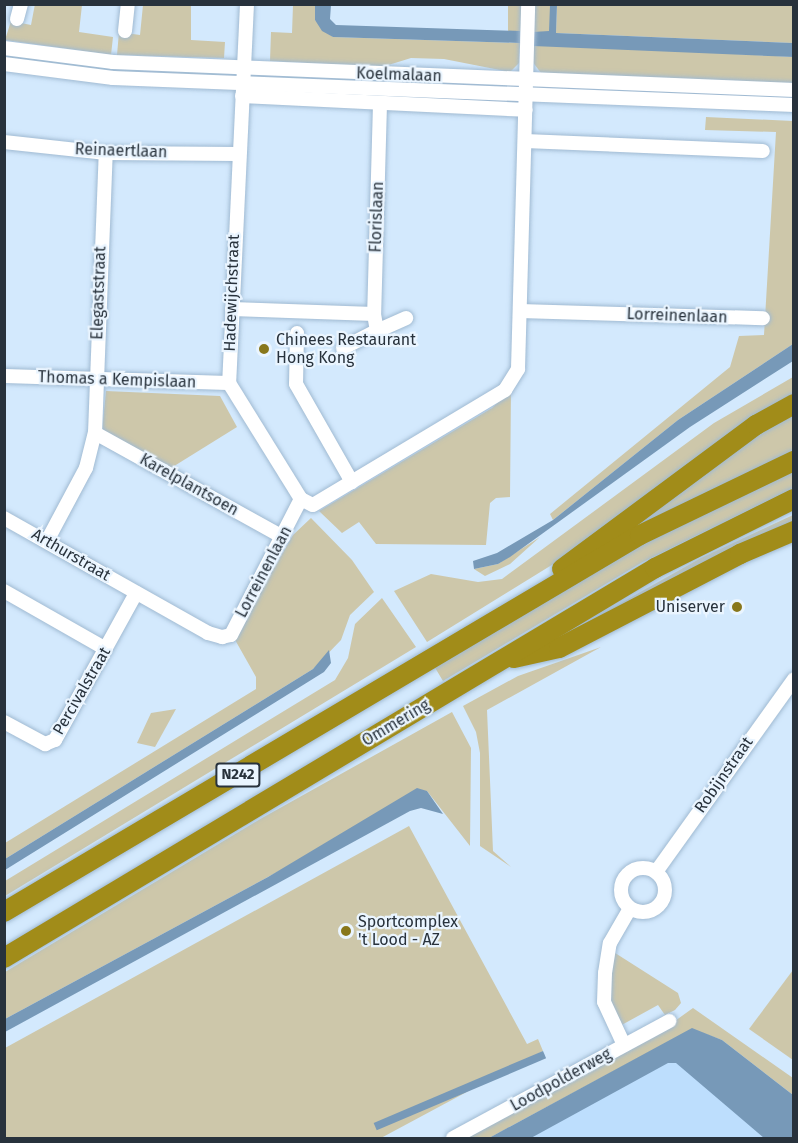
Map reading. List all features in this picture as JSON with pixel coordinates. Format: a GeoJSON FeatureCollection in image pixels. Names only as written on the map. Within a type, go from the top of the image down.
{"type":"FeatureCollection","features":[{"type":"Feature","properties":{"kind":"highway","name":"N242"},"geometry":{"type":"LineString","coordinates":[[470,636],[756,425],[794,404]]}},
{"type":"Feature","properties":{"kind":"highway","name":"N242"},"geometry":{"type":"LineString","coordinates":[[4,912],[640,535],[794,461]]}},
{"type":"Feature","properties":{"kind":"highway","name":"Ommering"},"geometry":{"type":"LineString","coordinates":[[4,958],[655,568],[794,500]]}},
{"type":"Feature","properties":{"kind":"highway","name":"N242"},"geometry":{"type":"LineString","coordinates":[[497,662],[559,648],[740,554],[794,531]]}},
{"type":"Feature","properties":{"kind":"street"},"geometry":{"type":"LineString","coordinates":[[17,19],[21,4]]}},
{"type":"Feature","properties":{"kind":"street"},"geometry":{"type":"LineString","coordinates":[[125,31],[128,4]]}},
{"type":"Feature","properties":{"kind":"street","name":"Hadewijchstraat"},"geometry":{"type":"LineString","coordinates":[[229,382],[238,154],[247,4]]}},
{"type":"Feature","properties":{"kind":"street"},"geometry":{"type":"LineString","coordinates":[[229,382],[301,499],[313,505],[505,390],[518,369],[528,4]]}},
{"type":"Feature","properties":{"kind":"street","name":"Koelmalaan"},"geometry":{"type":"LineString","coordinates":[[4,48],[113,62],[794,90]]}},
{"type":"Feature","properties":{"kind":"street","name":"Koelmalaan"},"geometry":{"type":"LineString","coordinates":[[4,64],[113,78],[380,104],[526,110]]}},
{"type":"Feature","properties":{"kind":"street","name":"Koelmalaan"},"geometry":{"type":"LineString","coordinates":[[242,89],[526,95],[794,105]]}},
{"type":"Feature","properties":{"kind":"street","name":"Florislaan"},"geometry":{"type":"LineString","coordinates":[[377,331],[374,314],[380,104]]}},
{"type":"Feature","properties":{"kind":"street"},"geometry":{"type":"LineString","coordinates":[[525,141],[763,151]]}},
{"type":"Feature","properties":{"kind":"street","name":"Reinaertlaan"},"geometry":{"type":"LineString","coordinates":[[4,142],[106,153],[238,154]]}},
{"type":"Feature","properties":{"kind":"street","name":"Elegaststraat"},"geometry":{"type":"LineString","coordinates":[[47,541],[86,468],[95,433],[95,380],[106,153]]}},
{"type":"Feature","properties":{"kind":"street"},"geometry":{"type":"LineString","coordinates":[[232,309],[374,314]]}},
{"type":"Feature","properties":{"kind":"street","name":"Lorreinenlaan"},"geometry":{"type":"LineString","coordinates":[[520,311],[763,318]]}},
{"type":"Feature","properties":{"kind":"street"},"geometry":{"type":"LineString","coordinates":[[343,348],[406,318]]}},
{"type":"Feature","properties":{"kind":"street"},"geometry":{"type":"LineString","coordinates":[[297,333],[296,384],[352,482]]}},
{"type":"Feature","properties":{"kind":"street","name":"Thomas a Kempislaan"},"geometry":{"type":"LineString","coordinates":[[4,376],[229,382]]}},
{"type":"Feature","properties":{"kind":"street","name":"Karelplantsoen"},"geometry":{"type":"LineString","coordinates":[[95,433],[283,537]]}},
{"type":"Feature","properties":{"kind":"street","name":"Lorreinenlaan"},"geometry":{"type":"LineString","coordinates":[[136,593],[208,633],[231,635],[301,499]]}},
{"type":"Feature","properties":{"kind":"street","name":"Arthurstraat"},"geometry":{"type":"LineString","coordinates":[[4,518],[136,593]]}},
{"type":"Feature","properties":{"kind":"street"},"geometry":{"type":"LineString","coordinates":[[4,591],[106,649]]}},
{"type":"Feature","properties":{"kind":"street","name":"Percivalstraat"},"geometry":{"type":"LineString","coordinates":[[4,722],[45,744],[56,740],[136,593]]}},
{"type":"Feature","properties":{"kind":"street","name":"Robijnstraat"},"geometry":{"type":"LineString","coordinates":[[656,872],[794,679]]}},
{"type":"Feature","properties":{"kind":"street"},"geometry":{"type":"LineString","coordinates":[[643,868],[656,872],[665,891],[659,905],[646,912],[630,909],[621,895],[625,876],[643,868]]}},
{"type":"Feature","properties":{"kind":"street"},"geometry":{"type":"LineString","coordinates":[[624,1045],[604,1002],[604,974],[609,943],[630,909]]}},
{"type":"Feature","properties":{"kind":"street","name":"Loodpolderweg"},"geometry":{"type":"LineString","coordinates":[[453,1138],[669,1021]]}},
{"type":"Feature","properties":{"kind":"shaded area"},"geometry":{"type":"Polygon","coordinates":[[[35,4],[82,5],[79,32],[113,37],[111,55],[5,40],[11,21],[31,25],[35,4]]]}},
{"type":"Feature","properties":{"kind":"shaded area"},"geometry":{"type":"Polygon","coordinates":[[[143,5],[191,5],[191,40],[225,42],[224,58],[117,55],[119,32],[140,35],[143,5]]]}},
{"type":"Feature","properties":{"kind":"shaded area"},"geometry":{"type":"Polygon","coordinates":[[[293,5],[315,5],[315,20],[333,37],[520,43],[519,63],[510,72],[444,59],[411,58],[382,67],[270,61],[271,32],[292,33],[293,5]]]}},
{"type":"Feature","properties":{"kind":"shaded area"},"geometry":{"type":"Polygon","coordinates":[[[315,5],[331,5],[330,19],[336,25],[520,31],[520,43],[333,37],[322,31],[315,20],[315,5]]]}},
{"type":"Feature","properties":{"kind":"shaded area"},"geometry":{"type":"Polygon","coordinates":[[[508,5],[521,5],[521,31],[508,31],[508,5]]]}},
{"type":"Feature","properties":{"kind":"shaded area"},"geometry":{"type":"Polygon","coordinates":[[[534,5],[550,5],[550,32],[534,32],[534,5]]]}},
{"type":"Feature","properties":{"kind":"shaded area"},"geometry":{"type":"Polygon","coordinates":[[[550,5],[557,5],[556,33],[793,43],[794,57],[533,46],[533,32],[549,31],[550,5]]]}},
{"type":"Feature","properties":{"kind":"shaded area"},"geometry":{"type":"Polygon","coordinates":[[[557,5],[793,5],[793,43],[556,33],[557,5]]]}},
{"type":"Feature","properties":{"kind":"shaded area"},"geometry":{"type":"Polygon","coordinates":[[[532,43],[793,57],[793,84],[541,73],[532,61],[532,43]]]}},
{"type":"Feature","properties":{"kind":"shaded area"},"geometry":{"type":"Polygon","coordinates":[[[706,117],[793,121],[793,344],[678,420],[553,520],[550,514],[730,367],[739,336],[764,335],[776,132],[705,130],[706,117]]]}},
{"type":"Feature","properties":{"kind":"shaded area"},"geometry":{"type":"Polygon","coordinates":[[[793,344],[793,361],[690,427],[510,557],[498,564],[474,569],[473,561],[497,553],[553,520],[678,420],[793,344]]]}},
{"type":"Feature","properties":{"kind":"shaded area"},"geometry":{"type":"Polygon","coordinates":[[[793,377],[793,397],[602,534],[427,642],[394,591],[431,574],[478,582],[502,579],[714,423],[793,377]]]}},
{"type":"Feature","properties":{"kind":"shaded area"},"geometry":{"type":"Polygon","coordinates":[[[511,390],[510,497],[496,498],[490,503],[486,545],[376,544],[359,522],[342,533],[319,511],[492,408],[511,390]]]}},
{"type":"Feature","properties":{"kind":"shaded area"},"geometry":{"type":"Polygon","coordinates":[[[106,391],[220,396],[237,427],[171,468],[102,432],[106,391]]]}},
{"type":"Feature","properties":{"kind":"shaded area"},"geometry":{"type":"Polygon","coordinates":[[[793,408],[793,450],[616,541],[793,408]]]}},
{"type":"Feature","properties":{"kind":"shaded area"},"geometry":{"type":"Polygon","coordinates":[[[793,469],[793,488],[641,563],[443,681],[434,666],[660,533],[793,469]]]}},
{"type":"Feature","properties":{"kind":"shaded area"},"geometry":{"type":"Polygon","coordinates":[[[793,515],[793,527],[555,640],[701,558],[793,515]]]}},
{"type":"Feature","properties":{"kind":"shaded area"},"geometry":{"type":"Polygon","coordinates":[[[311,518],[352,560],[374,592],[350,615],[341,640],[313,669],[5,859],[5,843],[256,689],[256,677],[234,638],[293,535],[311,518]]]}},
{"type":"Feature","properties":{"kind":"shaded area"},"geometry":{"type":"Polygon","coordinates":[[[540,537],[510,564],[485,576],[474,569],[498,564],[540,537]]]}},
{"type":"Feature","properties":{"kind":"shaded area"},"geometry":{"type":"Polygon","coordinates":[[[382,598],[416,647],[5,896],[5,881],[335,680],[348,658],[355,624],[382,598]]]}},
{"type":"Feature","properties":{"kind":"shaded area"},"geometry":{"type":"Polygon","coordinates":[[[601,647],[487,710],[493,851],[511,867],[480,846],[480,753],[476,732],[463,706],[518,676],[601,647]]]}},
{"type":"Feature","properties":{"kind":"shaded area"},"geometry":{"type":"Polygon","coordinates":[[[329,650],[331,663],[324,672],[5,870],[5,859],[313,669],[329,650]]]}},
{"type":"Feature","properties":{"kind":"shaded area"},"geometry":{"type":"Polygon","coordinates":[[[176,709],[155,747],[137,743],[151,713],[176,709]]]}},
{"type":"Feature","properties":{"kind":"shaded area"},"geometry":{"type":"Polygon","coordinates":[[[452,712],[471,748],[470,846],[427,791],[5,1019],[5,972],[262,818],[452,712]]]}},
{"type":"Feature","properties":{"kind":"shaded area"},"geometry":{"type":"Polygon","coordinates":[[[417,788],[427,791],[443,814],[421,808],[410,811],[5,1032],[5,1019],[268,877],[417,788]]]}},
{"type":"Feature","properties":{"kind":"shaded area","name":"Sportcomplex 't Lood - AZ"},"geometry":{"type":"Polygon","coordinates":[[[409,826],[527,1044],[538,1039],[543,1051],[381,1138],[5,1138],[5,1048],[409,826]]]}},
{"type":"Feature","properties":{"kind":"shaded area"},"geometry":{"type":"Polygon","coordinates":[[[612,951],[678,993],[681,1003],[675,1010],[665,1015],[658,1005],[618,1027],[609,996],[612,951]]]}},
{"type":"Feature","properties":{"kind":"shaded area"},"geometry":{"type":"Polygon","coordinates":[[[793,970],[793,1060],[749,1029],[793,970]]]}},
{"type":"Feature","properties":{"kind":"shaded area"},"geometry":{"type":"Polygon","coordinates":[[[693,1008],[793,1078],[793,1095],[722,1040],[692,1029],[489,1138],[466,1138],[654,1036],[693,1008]]]}},
{"type":"Feature","properties":{"kind":"shaded area"},"geometry":{"type":"Polygon","coordinates":[[[692,1028],[722,1040],[793,1095],[793,1138],[764,1138],[676,1063],[668,1063],[531,1138],[489,1138],[692,1028]]]}},
{"type":"Feature","properties":{"kind":"shaded area"},"geometry":{"type":"Polygon","coordinates":[[[685,1042],[794,1130],[793,1138],[494,1138],[685,1042]]]}},
{"type":"Feature","properties":{"kind":"shaded area"},"geometry":{"type":"Polygon","coordinates":[[[543,1051],[546,1058],[377,1130],[374,1123],[543,1051]]]}},
{"type":"Feature","properties":{"kind":"place","name":"Chinees Restaurant Hong Kong"},"geometry":{"type":"Point","coordinates":[264,349]}},
{"type":"Feature","properties":{"kind":"place","name":"Uniserver"},"geometry":{"type":"Point","coordinates":[737,607]}},
{"type":"Feature","properties":{"kind":"place","name":"Sportcomplex 't Lood - AZ"},"geometry":{"type":"Point","coordinates":[346,931]}}]}
